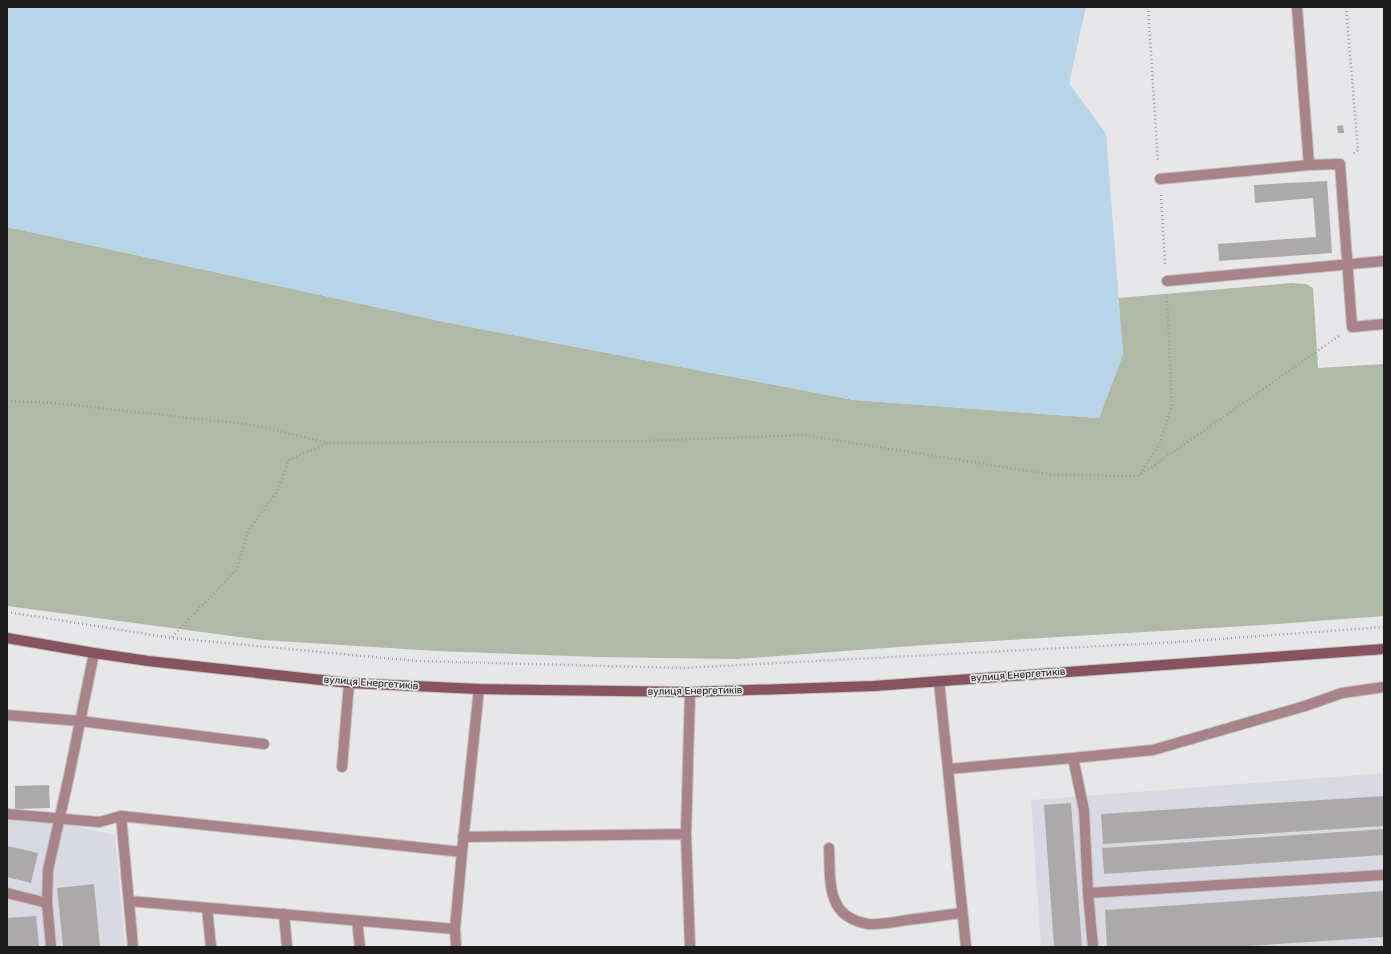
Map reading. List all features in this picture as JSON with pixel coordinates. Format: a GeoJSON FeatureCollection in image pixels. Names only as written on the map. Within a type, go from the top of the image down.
{"type":"FeatureCollection","features":[{"type":"Feature","properties":{"kind":"main road","name":"вулиця Енергетиків"},"geometry":{"type":"LineString","coordinates":[[7,638],[148,661],[349,683],[479,688],[690,692],[874,686],[1384,649]]}},
{"type":"Feature","properties":{"kind":"lane"},"geometry":{"type":"LineString","coordinates":[[1296,7],[1309,165]]}},
{"type":"Feature","properties":{"kind":"lane"},"geometry":{"type":"LineString","coordinates":[[1160,179],[1309,165],[1340,164],[1352,327],[1384,324]]}},
{"type":"Feature","properties":{"kind":"lane"},"geometry":{"type":"LineString","coordinates":[[1167,281],[1384,261]]}},
{"type":"Feature","properties":{"kind":"lane"},"geometry":{"type":"LineString","coordinates":[[51,947],[47,903],[48,870],[94,653]]}},
{"type":"Feature","properties":{"kind":"lane"},"geometry":{"type":"LineString","coordinates":[[939,681],[966,947]]}},
{"type":"Feature","properties":{"kind":"lane"},"geometry":{"type":"LineString","coordinates":[[342,767],[349,683]]}},
{"type":"Feature","properties":{"kind":"lane"},"geometry":{"type":"LineString","coordinates":[[948,769],[1153,750],[1305,706],[1342,693],[1384,687]]}},
{"type":"Feature","properties":{"kind":"lane"},"geometry":{"type":"LineString","coordinates":[[456,947],[455,929],[463,837],[479,688]]}},
{"type":"Feature","properties":{"kind":"lane"},"geometry":{"type":"LineString","coordinates":[[690,692],[686,834],[690,947]]}},
{"type":"Feature","properties":{"kind":"lane"},"geometry":{"type":"LineString","coordinates":[[7,715],[80,722],[264,744]]}},
{"type":"Feature","properties":{"kind":"lane"},"geometry":{"type":"LineString","coordinates":[[1073,758],[1084,810],[1088,893],[1093,947]]}},
{"type":"Feature","properties":{"kind":"lane"},"geometry":{"type":"LineString","coordinates":[[7,814],[99,822],[121,816],[462,852]]}},
{"type":"Feature","properties":{"kind":"lane"},"geometry":{"type":"LineString","coordinates":[[121,816],[133,947]]}},
{"type":"Feature","properties":{"kind":"lane"},"geometry":{"type":"LineString","coordinates":[[463,837],[686,834]]}},
{"type":"Feature","properties":{"kind":"lane"},"geometry":{"type":"LineString","coordinates":[[829,848],[833,894],[837,905],[844,914],[854,920],[868,924],[886,923],[962,912]]}},
{"type":"Feature","properties":{"kind":"lane"},"geometry":{"type":"LineString","coordinates":[[1088,893],[1384,875]]}},
{"type":"Feature","properties":{"kind":"lane"},"geometry":{"type":"LineString","coordinates":[[7,893],[47,903]]}},
{"type":"Feature","properties":{"kind":"lane"},"geometry":{"type":"LineString","coordinates":[[129,901],[455,929]]}},
{"type":"Feature","properties":{"kind":"lane"},"geometry":{"type":"LineString","coordinates":[[207,908],[211,947]]}},
{"type":"Feature","properties":{"kind":"lane"},"geometry":{"type":"LineString","coordinates":[[284,914],[287,947]]}},
{"type":"Feature","properties":{"kind":"lane"},"geometry":{"type":"LineString","coordinates":[[357,921],[360,947]]}},
{"type":"Feature","properties":{"kind":"path"},"geometry":{"type":"LineString","coordinates":[[1139,476],[1160,443],[1172,404],[1167,281],[1148,7]]}},
{"type":"Feature","properties":{"kind":"path"},"geometry":{"type":"LineString","coordinates":[[1340,164],[1358,150],[1346,7]]}},
{"type":"Feature","properties":{"kind":"path"},"geometry":{"type":"LineString","coordinates":[[7,401],[55,403],[254,425],[329,443],[643,441],[803,435],[1054,475],[1139,476],[1352,327]]}},
{"type":"Feature","properties":{"kind":"path"},"geometry":{"type":"LineString","coordinates":[[172,638],[237,569],[248,531],[276,493],[290,459],[329,443]]}},
{"type":"Feature","properties":{"kind":"path"},"geometry":{"type":"LineString","coordinates":[[7,612],[172,638],[416,661],[683,668],[1178,642],[1384,627]]}},
{"type":"Feature","properties":{"kind":"shaded area"},"geometry":{"type":"Polygon","coordinates":[[[1384,773],[1384,947],[1041,947],[1031,800],[1384,773]]]}},
{"type":"Feature","properties":{"kind":"shaded area"},"geometry":{"type":"Polygon","coordinates":[[[7,810],[115,835],[125,947],[7,947],[7,810]]]}},
{"type":"Feature","properties":{"kind":"green space"},"geometry":{"type":"Polygon","coordinates":[[[7,227],[445,322],[854,400],[1099,418],[1123,354],[1118,298],[1292,283],[1306,284],[1313,288],[1318,368],[1384,364],[1384,616],[1263,625],[925,645],[737,659],[598,657],[437,651],[262,640],[7,606],[7,227]]]}},
{"type":"Feature","properties":{"kind":"water"},"geometry":{"type":"Polygon","coordinates":[[[7,7],[1086,7],[1069,83],[1106,134],[1123,354],[1099,418],[854,400],[445,322],[7,227],[7,7]]]}},
{"type":"Feature","properties":{"kind":"building"},"geometry":{"type":"Polygon","coordinates":[[[1343,125],[1344,133],[1338,133],[1337,126],[1343,125]]]}},
{"type":"Feature","properties":{"kind":"building"},"geometry":{"type":"Polygon","coordinates":[[[1327,181],[1332,253],[1219,261],[1218,244],[1316,237],[1313,198],[1255,203],[1254,185],[1327,181]]]}},
{"type":"Feature","properties":{"kind":"building"},"geometry":{"type":"Polygon","coordinates":[[[49,785],[50,808],[15,809],[15,786],[49,785]]]}},
{"type":"Feature","properties":{"kind":"building"},"geometry":{"type":"Polygon","coordinates":[[[1384,796],[1384,826],[1103,844],[1101,814],[1384,796]]]}},
{"type":"Feature","properties":{"kind":"building"},"geometry":{"type":"Polygon","coordinates":[[[1071,803],[1082,947],[1054,947],[1044,805],[1071,803]]]}},
{"type":"Feature","properties":{"kind":"building"},"geometry":{"type":"Polygon","coordinates":[[[1384,829],[1384,855],[1104,874],[1102,848],[1384,829]]]}},
{"type":"Feature","properties":{"kind":"building"},"geometry":{"type":"Polygon","coordinates":[[[7,846],[38,853],[31,883],[7,877],[7,846]]]}},
{"type":"Feature","properties":{"kind":"building"},"geometry":{"type":"Polygon","coordinates":[[[94,884],[100,947],[63,947],[57,888],[94,884]]]}},
{"type":"Feature","properties":{"kind":"building"},"geometry":{"type":"Polygon","coordinates":[[[1384,891],[1384,937],[1233,947],[1107,947],[1105,910],[1384,891]]]}},
{"type":"Feature","properties":{"kind":"building"},"geometry":{"type":"Polygon","coordinates":[[[36,916],[39,947],[7,947],[7,918],[36,916]]]}}]}
